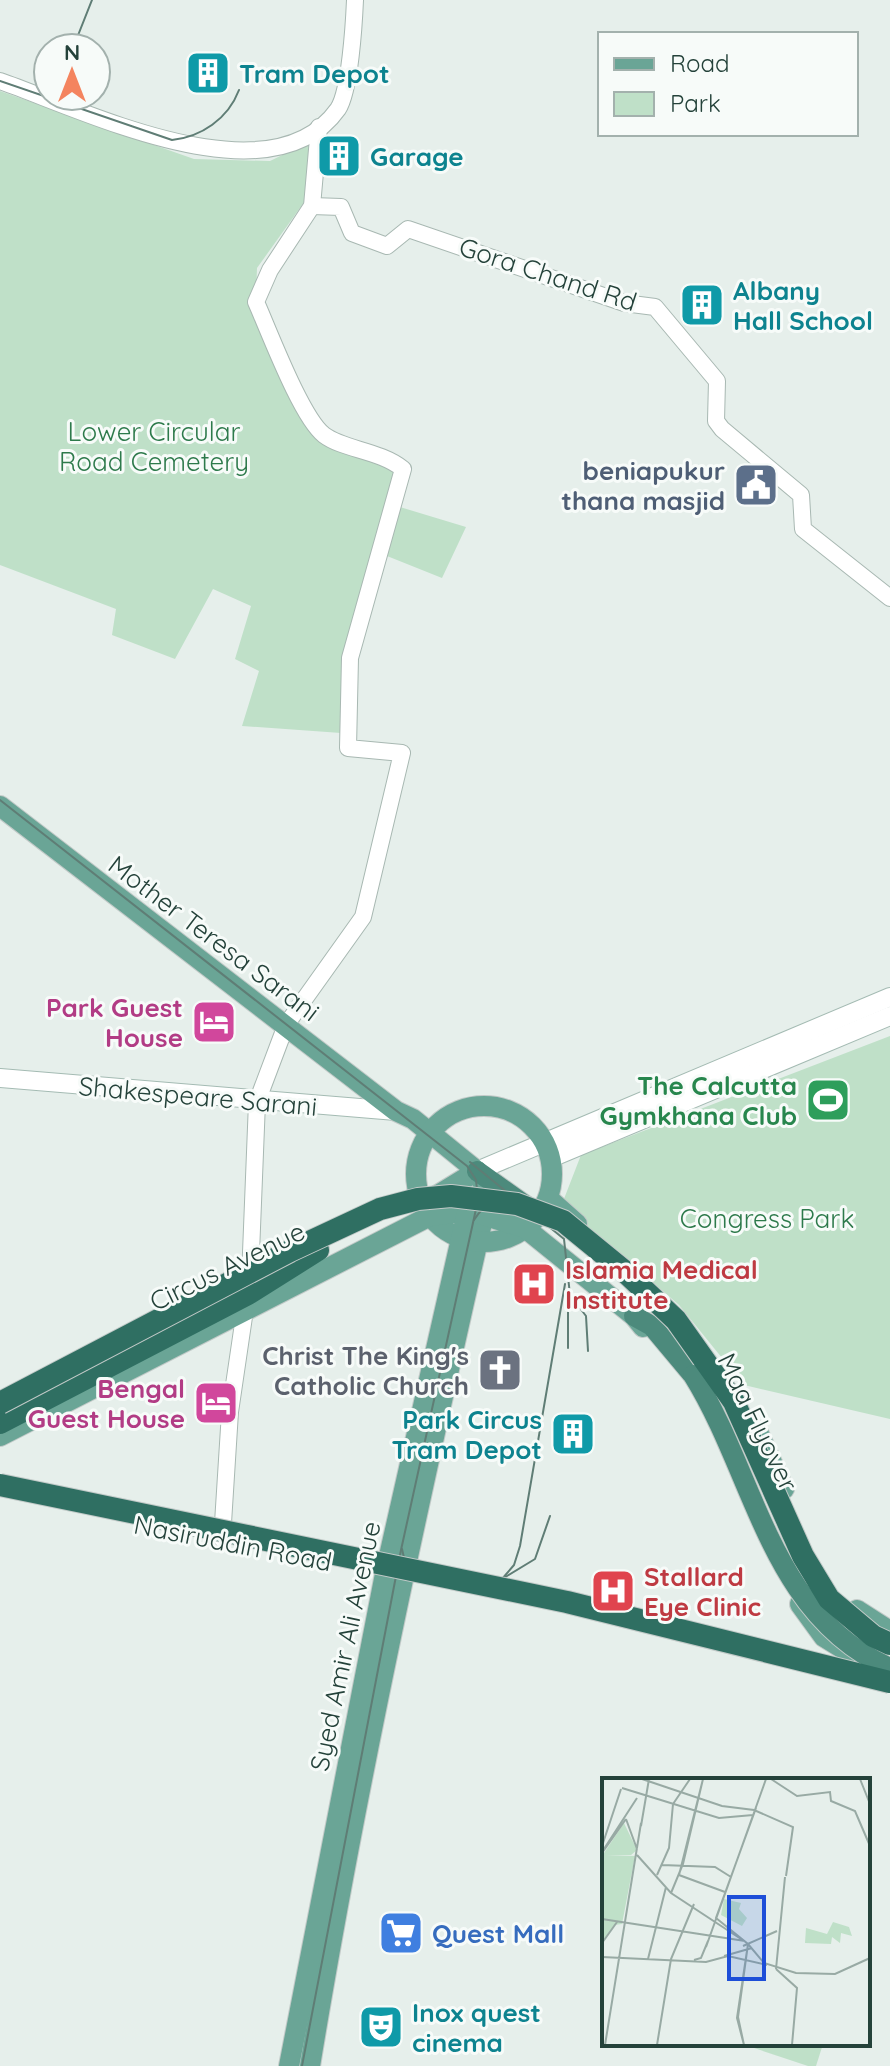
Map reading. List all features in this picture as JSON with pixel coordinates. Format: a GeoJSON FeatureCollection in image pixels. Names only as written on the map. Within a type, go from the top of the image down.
{"type":"FeatureCollection","features":[{"type":"Feature","properties":{"kind":"highway","name":"Maa Flyover"},"geometry":{"type":"LineString","coordinates":[[474,1173],[538,1214],[646,1303],[704,1371],[730,1417],[800,1572],[836,1618],[890,1656]]}},
{"type":"Feature","properties":{"kind":"highway"},"geometry":{"type":"LineString","coordinates":[[0,1403],[290,1251],[380,1209],[418,1199],[451,1196],[493,1199],[527,1207],[563,1221],[623,1270],[676,1320],[734,1402],[803,1556],[829,1599],[873,1636],[890,1644]]}},
{"type":"Feature","properties":{"kind":"highway"},"geometry":{"type":"LineString","coordinates":[[0,1423],[235,1308],[318,1250]]}},
{"type":"Feature","properties":{"kind":"highway","name":"Maa Flyover"},"geometry":{"type":"LineString","coordinates":[[643,1321],[693,1375],[716,1413],[758,1515],[795,1588],[829,1628],[852,1647],[890,1668]]}},
{"type":"Feature","properties":{"kind":"highway"},"geometry":{"type":"LineString","coordinates":[[0,1485],[567,1602],[890,1679]]}},
{"type":"Feature","properties":{"kind":"main road","name":"Mother Teresa Sarani"},"geometry":{"type":"LineString","coordinates":[[0,806],[401,1115],[413,1119],[427,1136],[474,1173]]}},
{"type":"Feature","properties":{"kind":"main road"},"geometry":{"type":"LineString","coordinates":[[547,1149],[890,997]]}},
{"type":"Feature","properties":{"kind":"main road"},"geometry":{"type":"LineString","coordinates":[[474,1173],[547,1149],[890,1016]]}},
{"type":"Feature","properties":{"kind":"main road","name":"Shakespeare Sarani"},"geometry":{"type":"LineString","coordinates":[[0,1078],[401,1115]]}},
{"type":"Feature","properties":{"kind":"main road"},"geometry":{"type":"LineString","coordinates":[[496,1106],[515,1113],[531,1125],[547,1149],[538,1214],[505,1239],[469,1240],[426,1210],[416,1166],[427,1136],[458,1110],[496,1106]]}},
{"type":"Feature","properties":{"kind":"main road","name":"Circus Avenue"},"geometry":{"type":"LineString","coordinates":[[0,1436],[235,1308],[426,1210],[474,1173]]}},
{"type":"Feature","properties":{"kind":"main road","name":"Syed Amir Ali Avenue"},"geometry":{"type":"LineString","coordinates":[[289,2066],[469,1240],[486,1190],[474,1173]]}},
{"type":"Feature","properties":{"kind":"main road"},"geometry":{"type":"LineString","coordinates":[[426,1210],[538,1214],[643,1321],[708,1413],[778,1572],[816,1627],[839,1648],[890,1679]]}},
{"type":"Feature","properties":{"kind":"main road","name":"Circus Avenue"},"geometry":{"type":"LineString","coordinates":[[0,1410],[250,1281],[318,1250],[426,1210]]}},
{"type":"Feature","properties":{"kind":"main road","name":"Maa Flyover"},"geometry":{"type":"LineString","coordinates":[[538,1214],[682,1321],[748,1411],[827,1582],[865,1617],[890,1631]]}},
{"type":"Feature","properties":{"kind":"main road","name":"Nasiruddin Road"},"geometry":{"type":"LineString","coordinates":[[0,1494],[788,1657],[816,1661],[839,1648]]}},
{"type":"Feature","properties":{"kind":"main road","name":"Syed Amir Ali Avenue"},"geometry":{"type":"LineString","coordinates":[[310,2066],[362,1779],[387,1617]]}},
{"type":"Feature","properties":{"kind":"main road"},"geometry":{"type":"LineString","coordinates":[[839,1648],[865,1617]]}},
{"type":"Feature","properties":{"kind":"street"},"geometry":{"type":"LineString","coordinates":[[0,81],[183,146],[275,149],[319,127],[340,107],[353,42],[355,0]]}},
{"type":"Feature","properties":{"kind":"street"},"geometry":{"type":"LineString","coordinates":[[250,1281],[257,1102],[286,1025],[363,917],[402,753],[348,748],[350,658],[403,469],[390,458],[324,435],[306,411],[256,302],[270,270],[312,206],[319,127]]}},
{"type":"Feature","properties":{"kind":"street","name":"Gora Chand Rd"},"geometry":{"type":"LineString","coordinates":[[312,206],[341,207],[352,233],[387,246],[408,229],[624,303],[655,307],[717,381],[716,421],[722,429],[801,495],[803,529],[890,598]]}},
{"type":"Feature","properties":{"kind":"street"},"geometry":{"type":"LineString","coordinates":[[222,1540],[235,1308]]}},
{"type":"Feature","properties":{"kind":"green space","name":"Lower Circular Road Cemetery"},"geometry":{"type":"Polygon","coordinates":[[[0,91],[32,102],[32,112],[60,112],[194,159],[270,161],[309,142],[305,201],[257,268],[256,297],[326,436],[400,471],[390,504],[466,527],[442,578],[382,554],[341,733],[242,726],[259,671],[235,659],[251,606],[213,589],[175,659],[112,635],[116,609],[0,565],[0,91]]]}},
{"type":"Feature","properties":{"kind":"green space","name":"Congress Park"},"geometry":{"type":"Polygon","coordinates":[[[890,1036],[890,1419],[744,1385],[679,1305],[562,1204],[581,1155],[890,1036]]]}},
{"type":"Feature","properties":{"kind":"green space"},"geometry":{"type":"Polygon","coordinates":[[[748,2046],[822,2046],[816,2066],[748,2046]]]}},
{"type":"Feature","properties":{"kind":"tram line"},"geometry":{"type":"LineString","coordinates":[[79,32],[92,0]]}},
{"type":"Feature","properties":{"kind":"tram line"},"geometry":{"type":"LineString","coordinates":[[0,81],[172,140],[193,135],[212,125],[228,110],[239,90]]}},
{"type":"Feature","properties":{"kind":"tram line"},"geometry":{"type":"LineString","coordinates":[[0,800],[467,1166],[476,1180],[478,1200],[401,1550],[302,2066]]}},
{"type":"Feature","properties":{"kind":"tram line"},"geometry":{"type":"LineString","coordinates":[[470,1162],[564,1239],[570,1295],[586,1316],[588,1351]]}},
{"type":"Feature","properties":{"kind":"tram line"},"geometry":{"type":"LineString","coordinates":[[474,1220],[493,1202],[505,1199],[519,1201]]}},
{"type":"Feature","properties":{"kind":"tram line"},"geometry":{"type":"LineString","coordinates":[[502,1579],[514,1565],[520,1546],[565,1284]]}},
{"type":"Feature","properties":{"kind":"tram line"},"geometry":{"type":"LineString","coordinates":[[568,1305],[568,1348]]}},
{"type":"Feature","properties":{"kind":"tram line"},"geometry":{"type":"LineString","coordinates":[[402,1549],[405,1562],[415,1579],[481,1589],[476,1594],[489,1587],[487,1594],[502,1579],[535,1559],[550,1516]]}},
{"type":"Feature","properties":{"kind":"place","name":"Tram Depot"},"geometry":{"type":"Point","coordinates":[208,73]}},
{"type":"Feature","properties":{"kind":"place","name":"Garage"},"geometry":{"type":"Point","coordinates":[339,156]}},
{"type":"Feature","properties":{"kind":"place","name":"Albany Hall School"},"geometry":{"type":"Point","coordinates":[702,305]}},
{"type":"Feature","properties":{"kind":"place","name":"beniapukur thana masjid"},"geometry":{"type":"Point","coordinates":[756,485]}},
{"type":"Feature","properties":{"kind":"place","name":"Park Guest House"},"geometry":{"type":"Point","coordinates":[214,1022]}},
{"type":"Feature","properties":{"kind":"place","name":"The Calcutta Gymkhana Club"},"geometry":{"type":"Point","coordinates":[828,1100]}},
{"type":"Feature","properties":{"kind":"place","name":"Islamia Medical Institute"},"geometry":{"type":"Point","coordinates":[534,1284]}},
{"type":"Feature","properties":{"kind":"place","name":"Christ The King's Catholic Church"},"geometry":{"type":"Point","coordinates":[500,1370]}},
{"type":"Feature","properties":{"kind":"place","name":"Bengal Guest House"},"geometry":{"type":"Point","coordinates":[216,1403]}},
{"type":"Feature","properties":{"kind":"place","name":"Park Circus Tram Depot"},"geometry":{"type":"Point","coordinates":[573,1434]}},
{"type":"Feature","properties":{"kind":"place","name":"Stallard Eye Clinic"},"geometry":{"type":"Point","coordinates":[613,1591]}},
{"type":"Feature","properties":{"kind":"place","name":"Quest Mall"},"geometry":{"type":"Point","coordinates":[401,1933]}},
{"type":"Feature","properties":{"kind":"place","name":"Inox quest cinema"},"geometry":{"type":"Point","coordinates":[381,2027]}}]}
